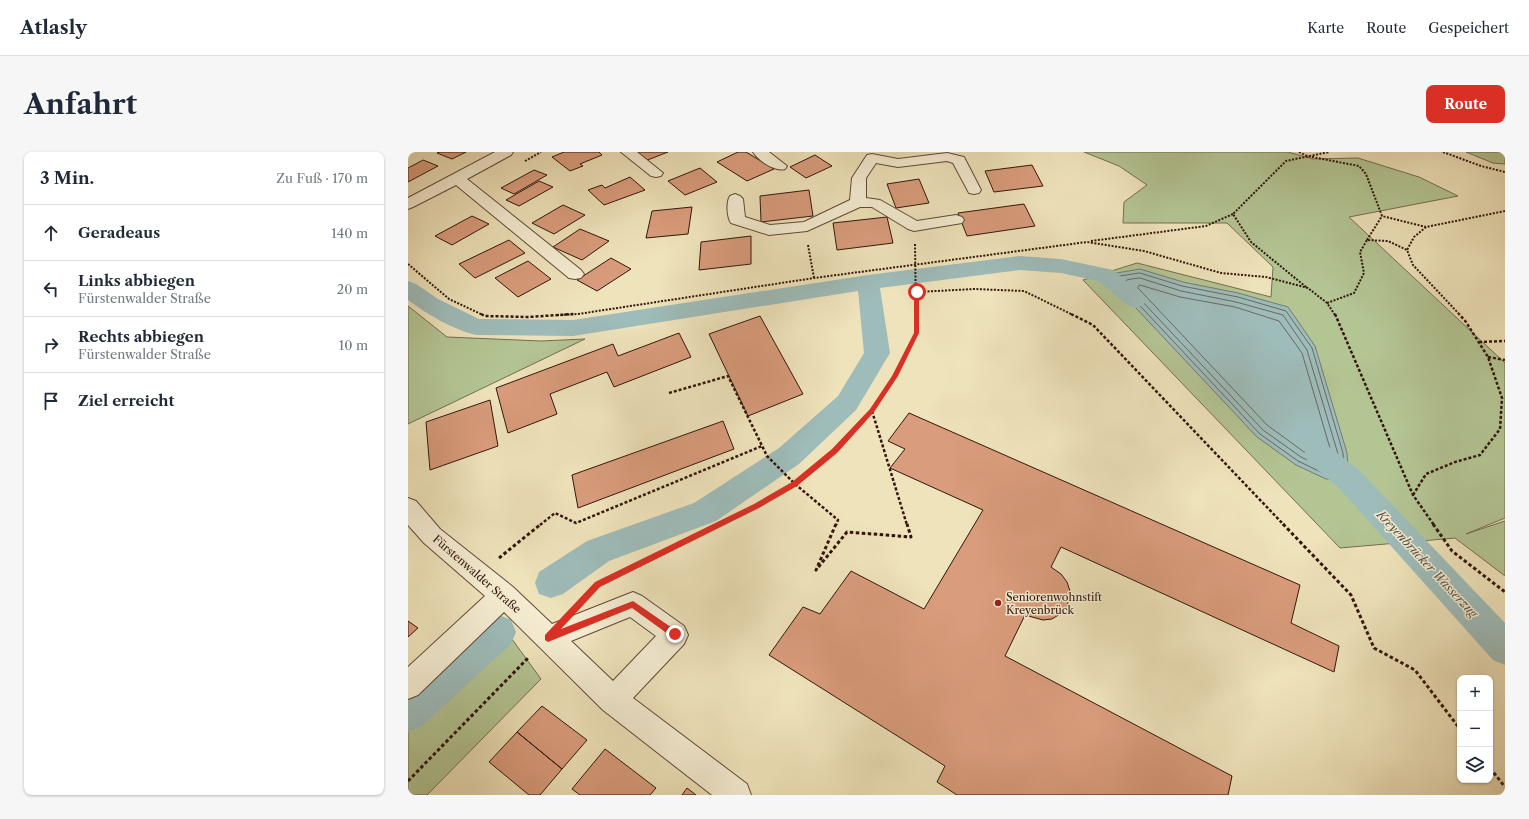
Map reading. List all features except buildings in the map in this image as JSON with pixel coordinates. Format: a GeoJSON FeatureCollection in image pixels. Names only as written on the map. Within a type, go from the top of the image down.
{"type":"FeatureCollection","features":[{"type":"Feature","properties":{"kind":"street"},"geometry":{"type":"LineString","coordinates":[[408,204],[506,152]]}},
{"type":"Feature","properties":{"kind":"street"},"geometry":{"type":"LineString","coordinates":[[628,152],[656,173]]}},
{"type":"Feature","properties":{"kind":"street"},"geometry":{"type":"LineString","coordinates":[[760,152],[780,166]]}},
{"type":"Feature","properties":{"kind":"street"},"geometry":{"type":"LineString","coordinates":[[858,202],[859,178],[870,155],[898,163],[947,157],[959,160],[974,190]]}},
{"type":"Feature","properties":{"kind":"street"},"geometry":{"type":"LineString","coordinates":[[456,178],[472,189],[575,274]]}},
{"type":"Feature","properties":{"kind":"street"},"geometry":{"type":"LineString","coordinates":[[735,199],[737,220],[769,230],[807,226],[858,202],[875,203],[914,226],[956,220]]}},
{"type":"Feature","properties":{"kind":"street","name":"Fürstenwalder Straße"},"geometry":{"type":"LineString","coordinates":[[408,508],[432,536],[504,595],[612,700],[736,795]]}},
{"type":"Feature","properties":{"kind":"street"},"geometry":{"type":"LineString","coordinates":[[408,685],[504,595]]}},
{"type":"Feature","properties":{"kind":"street"},"geometry":{"type":"LineString","coordinates":[[548,638],[633,604],[675,634],[612,700]]}},
{"type":"Feature","properties":{"kind":"path"},"geometry":{"type":"LineString","coordinates":[[1299,152],[1307,156],[1359,166],[1366,174],[1382,216]]}},
{"type":"Feature","properties":{"kind":"path"},"geometry":{"type":"LineString","coordinates":[[408,264],[449,299],[485,316],[528,317],[578,314],[814,278],[1206,226],[1232,214],[1286,161],[1329,152]]}},
{"type":"Feature","properties":{"kind":"path"},"geometry":{"type":"LineString","coordinates":[[1443,152],[1481,166],[1505,172]]}},
{"type":"Feature","properties":{"kind":"path"},"geometry":{"type":"LineString","coordinates":[[1382,216],[1426,227],[1505,211]]}},
{"type":"Feature","properties":{"kind":"path"},"geometry":{"type":"LineString","coordinates":[[1232,214],[1251,242],[1327,304],[1334,312],[1413,495],[1452,551],[1505,592]]}},
{"type":"Feature","properties":{"kind":"path"},"geometry":{"type":"LineString","coordinates":[[1327,304],[1354,293],[1364,273],[1360,252],[1382,216]]}},
{"type":"Feature","properties":{"kind":"path"},"geometry":{"type":"LineString","coordinates":[[1407,250],[1414,237],[1426,227]]}},
{"type":"Feature","properties":{"kind":"path"},"geometry":{"type":"LineString","coordinates":[[1367,240],[1388,240],[1407,250],[1413,265],[1466,322],[1488,357],[1493,376],[1502,398],[1500,428],[1480,454],[1426,474],[1413,495]]}},
{"type":"Feature","properties":{"kind":"path"},"geometry":{"type":"LineString","coordinates":[[808,242],[814,278]]}},
{"type":"Feature","properties":{"kind":"path"},"geometry":{"type":"LineString","coordinates":[[1087,242],[1144,251],[1221,272],[1266,277],[1308,288]]}},
{"type":"Feature","properties":{"kind":"path"},"geometry":{"type":"LineString","coordinates":[[587,595],[597,584],[756,506],[795,484],[834,451],[872,410],[895,376],[916,333],[917,292],[915,265]]}},
{"type":"Feature","properties":{"kind":"path"},"geometry":{"type":"LineString","coordinates":[[917,292],[975,289],[1024,291],[1093,325],[1351,595],[1374,648],[1415,670],[1457,725]]}},
{"type":"Feature","properties":{"kind":"path"},"geometry":{"type":"LineString","coordinates":[[1478,342],[1505,341]]}},
{"type":"Feature","properties":{"kind":"path"},"geometry":{"type":"LineString","coordinates":[[1488,357],[1503,360],[1505,364]]}},
{"type":"Feature","properties":{"kind":"path"},"geometry":{"type":"LineString","coordinates":[[669,393],[728,376],[767,456],[795,484],[838,520],[816,570],[847,532],[910,537],[872,410]]}},
{"type":"Feature","properties":{"kind":"path"},"geometry":{"type":"LineString","coordinates":[[478,575],[554,513],[576,523],[762,446]]}},
{"type":"Feature","properties":{"kind":"path"},"geometry":{"type":"LineString","coordinates":[[408,781],[548,638]]}},
{"type":"Feature","properties":{"kind":"path"},"geometry":{"type":"LineString","coordinates":[[1493,772],[1505,787]]}},
{"type":"Feature","properties":{"kind":"green space"},"geometry":{"type":"Polygon","coordinates":[[[1084,152],[1288,152],[1313,159],[1358,158],[1419,177],[1458,196],[1349,217],[1505,363],[1505,518],[1466,534],[1505,521],[1505,576],[1455,538],[1340,548],[1083,280],[1137,263],[1271,297],[1273,267],[1227,223],[1123,223],[1124,202],[1147,185],[1119,166],[1084,152]]]}},
{"type":"Feature","properties":{"kind":"green space"},"geometry":{"type":"Polygon","coordinates":[[[1466,152],[1505,152],[1505,164],[1493,163],[1466,152]]]}},
{"type":"Feature","properties":{"kind":"green space"},"geometry":{"type":"Polygon","coordinates":[[[408,306],[447,337],[541,341],[585,339],[408,424],[408,306]]]}},
{"type":"Feature","properties":{"kind":"green space"},"geometry":{"type":"Polygon","coordinates":[[[498,620],[541,679],[427,795],[408,795],[408,705],[498,620]]]}},
{"type":"Feature","properties":{"kind":"water"},"geometry":{"type":"Polygon","coordinates":[[[1140,269],[1183,282],[1238,293],[1288,307],[1315,346],[1347,453],[1349,479],[1326,479],[1296,465],[1257,437],[1105,275],[1140,269]]]}},
{"type":"Feature","properties":{"kind":"waterway"},"geometry":{"type":"LineString","coordinates":[[868,282],[1020,263],[1061,266],[1105,275],[1135,300]]}},
{"type":"Feature","properties":{"kind":"waterway"},"geometry":{"type":"LineString","coordinates":[[408,289],[430,305],[476,327],[573,328],[868,282]]}},
{"type":"Feature","properties":{"kind":"waterway"},"geometry":{"type":"LineString","coordinates":[[551,583],[598,551],[705,512],[789,456],[847,403],[877,353],[868,282]]}},
{"type":"Feature","properties":{"kind":"waterway","name":"Kreyenbrücker Wasserzug"},"geometry":{"type":"LineString","coordinates":[[1318,454],[1349,479],[1505,648]]}},
{"type":"Feature","properties":{"kind":"waterway"},"geometry":{"type":"LineString","coordinates":[[408,714],[499,632]]}},
{"type":"Feature","properties":{"kind":"place","name":"Seniorenwohnstift Kreyenbrück"},"geometry":{"type":"Point","coordinates":[998,603]}},
{"type":"Feature","properties":{"kind":"route"},"geometry":{"type":"LineString","coordinates":[[675,634],[633,604],[548,638],[597,584],[756,506],[795,484],[834,451],[872,410],[895,376],[916,333],[917,292]]}}]}
